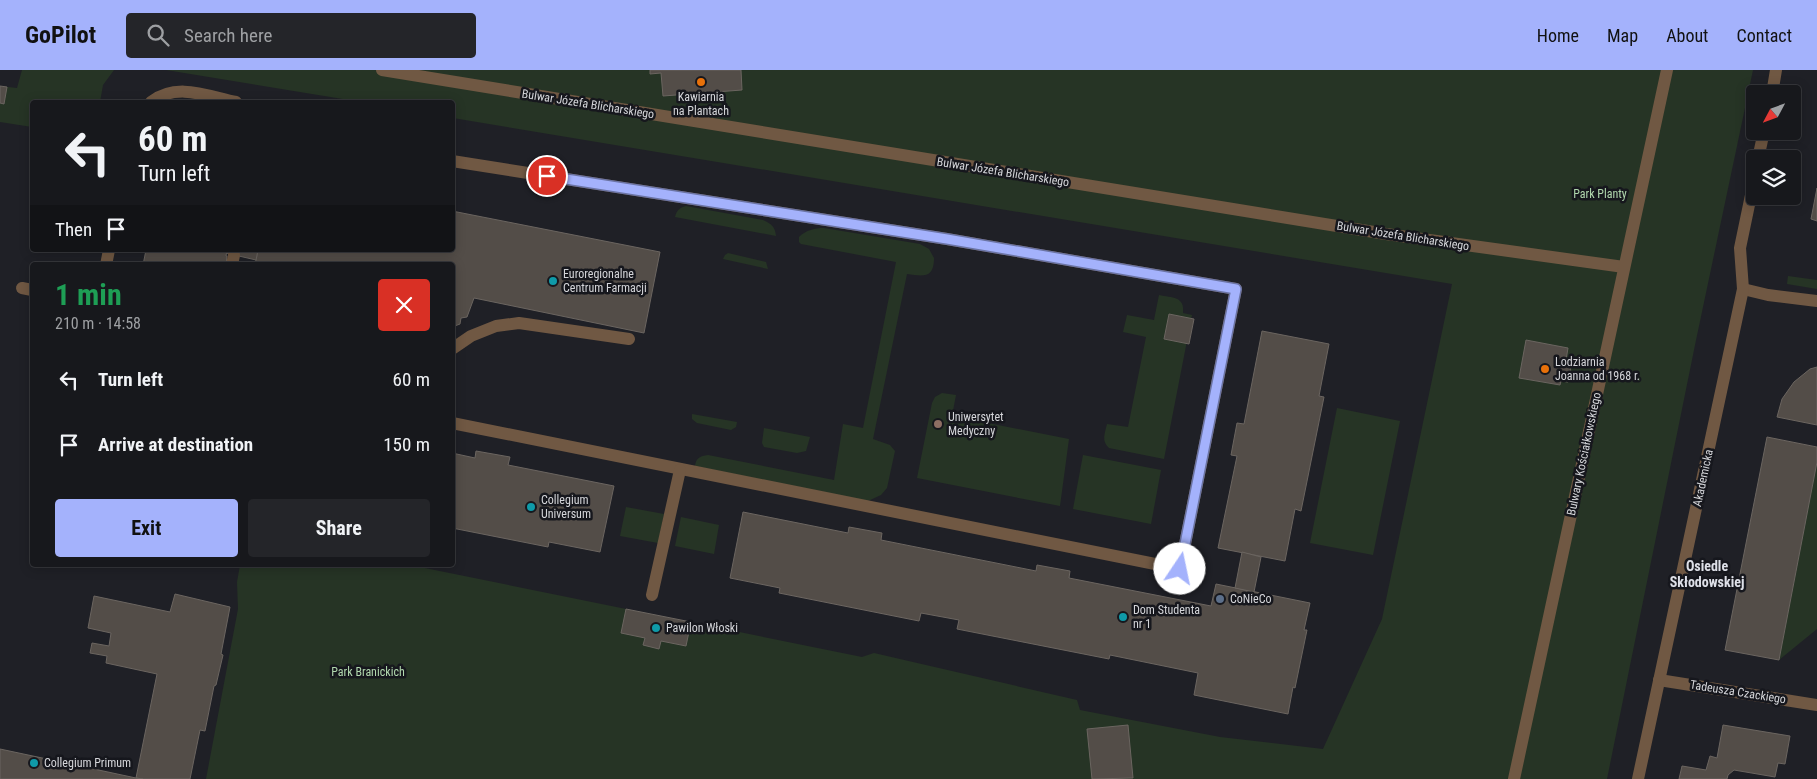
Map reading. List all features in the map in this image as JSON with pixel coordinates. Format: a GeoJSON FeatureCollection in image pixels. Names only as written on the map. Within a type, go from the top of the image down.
{"type":"FeatureCollection","features":[{"type":"Feature","properties":{"kind":"street","name":"Bulwar Józefa Blicharskiego"},"geometry":{"type":"LineString","coordinates":[[382,70],[1395,236],[1624,267]]}},
{"type":"Feature","properties":{"kind":"street","name":"Bulwary Kościałkowskiego"},"geometry":{"type":"LineString","coordinates":[[1514,779],[1667,70]]}},
{"type":"Feature","properties":{"kind":"street"},"geometry":{"type":"LineString","coordinates":[[1774,85],[1776,70]]}},
{"type":"Feature","properties":{"kind":"street"},"geometry":{"type":"LineString","coordinates":[[155,100],[170,92],[184,91],[227,100]]}},
{"type":"Feature","properties":{"kind":"street"},"geometry":{"type":"LineString","coordinates":[[455,161],[947,239],[1236,289],[1180,569],[455,425]]}},
{"type":"Feature","properties":{"kind":"street","name":"Akademicka"},"geometry":{"type":"LineString","coordinates":[[1638,779],[1744,289],[1740,248],[1749,205]]}},
{"type":"Feature","properties":{"kind":"street"},"geometry":{"type":"LineString","coordinates":[[1744,289],[1768,295],[1817,301]]}},
{"type":"Feature","properties":{"kind":"street"},"geometry":{"type":"LineString","coordinates":[[455,347],[471,336],[496,326],[519,323],[629,339]]}},
{"type":"Feature","properties":{"kind":"street"},"geometry":{"type":"LineString","coordinates":[[652,595],[680,470]]}},
{"type":"Feature","properties":{"kind":"street","name":"Tadeusza Czackiego"},"geometry":{"type":"LineString","coordinates":[[1659,680],[1817,704]]}},
{"type":"Feature","properties":{"kind":"green space"},"geometry":{"type":"Polygon","coordinates":[[[22,70],[114,70],[103,85],[100,100],[30,100],[30,127],[0,122],[0,86],[17,88],[22,70]]]}},
{"type":"Feature","properties":{"kind":"green space"},"geometry":{"type":"Polygon","coordinates":[[[166,70],[1753,70],[1750,85],[1746,85],[1746,103],[1607,779],[206,779],[238,609],[237,582],[240,567],[420,567],[862,657],[874,653],[1077,700],[1080,710],[1220,737],[1323,749],[1382,619],[1452,284],[455,118],[455,100],[349,100],[166,70]]]}},
{"type":"Feature","properties":{"kind":"green space"},"geometry":{"type":"Polygon","coordinates":[[[686,206],[763,220],[773,226],[776,236],[675,217],[679,210],[686,206]]]}},
{"type":"Feature","properties":{"kind":"green space"},"geometry":{"type":"Polygon","coordinates":[[[824,228],[920,244],[929,249],[934,258],[930,273],[926,275],[907,274],[873,439],[890,445],[895,451],[887,488],[881,495],[868,501],[695,466],[699,458],[708,455],[834,480],[843,424],[863,428],[896,262],[801,244],[799,242],[799,237],[805,233],[814,229],[824,228]]]}},
{"type":"Feature","properties":{"kind":"green space"},"geometry":{"type":"Polygon","coordinates":[[[728,253],[766,262],[768,269],[723,259],[728,253]]]}},
{"type":"Feature","properties":{"kind":"green space"},"geometry":{"type":"Polygon","coordinates":[[[1788,276],[1817,280],[1817,289],[1787,284],[1788,276]]]}},
{"type":"Feature","properties":{"kind":"green space"},"geometry":{"type":"Polygon","coordinates":[[[1159,295],[1177,299],[1182,303],[1183,313],[1192,315],[1164,459],[1109,448],[1104,440],[1107,424],[1128,427],[1146,337],[1123,332],[1127,315],[1154,320],[1159,295]]]}},
{"type":"Feature","properties":{"kind":"green space"},"geometry":{"type":"Polygon","coordinates":[[[942,393],[956,395],[952,416],[1069,439],[1060,506],[917,478],[932,403],[935,397],[942,393]]]}},
{"type":"Feature","properties":{"kind":"green space"},"geometry":{"type":"Polygon","coordinates":[[[1337,408],[1400,421],[1373,555],[1310,543],[1337,408]]]}},
{"type":"Feature","properties":{"kind":"green space"},"geometry":{"type":"Polygon","coordinates":[[[692,414],[737,422],[736,427],[731,430],[697,423],[692,419],[692,414]]]}},
{"type":"Feature","properties":{"kind":"green space"},"geometry":{"type":"Polygon","coordinates":[[[764,428],[810,437],[806,451],[797,453],[764,447],[762,443],[764,428]]]}},
{"type":"Feature","properties":{"kind":"green space"},"geometry":{"type":"Polygon","coordinates":[[[1083,455],[1161,470],[1151,524],[1073,509],[1083,455]]]}},
{"type":"Feature","properties":{"kind":"green space"},"geometry":{"type":"Polygon","coordinates":[[[1817,462],[1817,629],[1779,660],[1817,462]]]}},
{"type":"Feature","properties":{"kind":"green space"},"geometry":{"type":"Polygon","coordinates":[[[626,507],[664,514],[658,543],[620,536],[626,507]]]}},
{"type":"Feature","properties":{"kind":"green space"},"geometry":{"type":"Polygon","coordinates":[[[681,517],[719,525],[714,554],[675,546],[681,517]]]}},
{"type":"Feature","properties":{"kind":"building","name":"Kawiarnia na Plantach"},"geometry":{"type":"Polygon","coordinates":[[[650,70],[741,70],[742,90],[663,96],[661,73],[650,74],[650,70]]]}},
{"type":"Feature","properties":{"kind":"building"},"geometry":{"type":"Polygon","coordinates":[[[0,86],[7,87],[4,104],[0,103],[0,86]]]}},
{"type":"Feature","properties":{"kind":"building"},"geometry":{"type":"Polygon","coordinates":[[[1817,188],[1817,221],[1811,219],[1817,188]]]}},
{"type":"Feature","properties":{"kind":"building","name":"Euroregionalne Centrum Farmacji"},"geometry":{"type":"Polygon","coordinates":[[[455,212],[660,252],[644,333],[474,298],[467,317],[461,318],[460,324],[455,326],[455,262],[256,262],[258,252],[455,252],[455,212]]]}},
{"type":"Feature","properties":{"kind":"building"},"geometry":{"type":"Polygon","coordinates":[[[146,252],[227,252],[226,262],[144,262],[146,252]]]}},
{"type":"Feature","properties":{"kind":"building"},"geometry":{"type":"Polygon","coordinates":[[[226,252],[258,252],[256,260],[226,252]]]}},
{"type":"Feature","properties":{"kind":"building"},"geometry":{"type":"Polygon","coordinates":[[[1169,314],[1194,319],[1189,344],[1164,339],[1169,314]]]}},
{"type":"Feature","properties":{"kind":"building"},"geometry":{"type":"Polygon","coordinates":[[[1262,331],[1329,344],[1319,396],[1324,397],[1301,511],[1295,509],[1285,561],[1218,548],[1237,456],[1231,455],[1237,423],[1244,424],[1262,331]]]}},
{"type":"Feature","properties":{"kind":"building","name":"Lodziarnia Joanna od 1968 r."},"geometry":{"type":"Polygon","coordinates":[[[1526,340],[1568,348],[1566,360],[1572,361],[1568,382],[1561,381],[1560,385],[1519,378],[1526,340]]]}},
{"type":"Feature","properties":{"kind":"building"},"geometry":{"type":"Polygon","coordinates":[[[1817,367],[1817,425],[1777,417],[1782,399],[1794,382],[1810,369],[1817,367]]]}},
{"type":"Feature","properties":{"kind":"building"},"geometry":{"type":"Polygon","coordinates":[[[1767,437],[1817,447],[1817,462],[1779,660],[1725,650],[1767,437]]]}},
{"type":"Feature","properties":{"kind":"building","name":"Collegium Universum"},"geometry":{"type":"Polygon","coordinates":[[[476,451],[510,457],[508,465],[614,486],[600,552],[549,542],[548,547],[455,529],[455,454],[475,458],[476,451]]]}},
{"type":"Feature","properties":{"kind":"building","name":"Dom Studenta nr 1"},"geometry":{"type":"Polygon","coordinates":[[[743,512],[848,533],[849,527],[882,533],[881,540],[1036,571],[1037,565],[1070,571],[1069,578],[1211,606],[1216,584],[1310,603],[1304,630],[1307,630],[1288,714],[1194,695],[1198,673],[1110,655],[1109,659],[957,629],[959,620],[921,613],[919,621],[779,593],[780,588],[730,578],[743,512]]]}},
{"type":"Feature","properties":{"kind":"building"},"geometry":{"type":"Polygon","coordinates":[[[1242,552],[1261,557],[1254,592],[1235,588],[1242,552]]]}},
{"type":"Feature","properties":{"kind":"building"},"geometry":{"type":"Polygon","coordinates":[[[175,594],[230,607],[221,654],[223,655],[216,685],[214,686],[205,731],[200,730],[190,779],[136,778],[157,674],[106,663],[107,656],[90,653],[92,643],[109,646],[111,633],[88,628],[94,596],[170,612],[175,594]]]}},
{"type":"Feature","properties":{"kind":"building","name":"Pawilon Włoski"},"geometry":{"type":"Polygon","coordinates":[[[626,609],[691,622],[686,646],[661,641],[659,649],[643,645],[645,638],[621,633],[626,609]]]}},
{"type":"Feature","properties":{"kind":"building"},"geometry":{"type":"Polygon","coordinates":[[[1128,725],[1133,778],[1092,779],[1087,729],[1128,725]]]}},
{"type":"Feature","properties":{"kind":"building"},"geometry":{"type":"Polygon","coordinates":[[[1723,725],[1790,736],[1785,764],[1778,763],[1775,777],[1734,770],[1728,775],[1727,779],[1679,779],[1682,766],[1706,770],[1710,756],[1717,758],[1723,725]]]}},
{"type":"Feature","properties":{"kind":"building","name":"Collegium Primum"},"geometry":{"type":"Polygon","coordinates":[[[0,749],[136,778],[143,779],[0,779],[0,749]]]}},
{"type":"Feature","properties":{"kind":"place","name":"Kawiarnia na Plantach"},"geometry":{"type":"Point","coordinates":[701,82]}},
{"type":"Feature","properties":{"kind":"place","name":"Euroregionalne Centrum Farmacji"},"geometry":{"type":"Point","coordinates":[553,281]}},
{"type":"Feature","properties":{"kind":"place","name":"Lodziarnia Joanna od 1968 r."},"geometry":{"type":"Point","coordinates":[1545,369]}},
{"type":"Feature","properties":{"kind":"place","name":"Uniwersytet Medyczny"},"geometry":{"type":"Point","coordinates":[938,424]}},
{"type":"Feature","properties":{"kind":"place","name":"Collegium Universum"},"geometry":{"type":"Point","coordinates":[531,507]}},
{"type":"Feature","properties":{"kind":"place","name":"CoNieCo"},"geometry":{"type":"Point","coordinates":[1220,599]}},
{"type":"Feature","properties":{"kind":"place","name":"Dom Studenta nr 1"},"geometry":{"type":"Point","coordinates":[1123,617]}},
{"type":"Feature","properties":{"kind":"place","name":"Pawilon Włoski"},"geometry":{"type":"Point","coordinates":[656,628]}},
{"type":"Feature","properties":{"kind":"place","name":"Collegium Primum"},"geometry":{"type":"Point","coordinates":[34,763]}},
{"type":"Feature","properties":{"kind":"district","name":"Osiedle Skłodowskiej"},"geometry":{"type":"Point","coordinates":[1707,574]}},
{"type":"Feature","properties":{"kind":"route"},"geometry":{"type":"LineString","coordinates":[[547,176],[947,239],[1236,289],[1180,569]]}},
{"type":"Feature","properties":{"kind":"park label","name":"Park Planty"},"geometry":{"type":"Point","coordinates":[1600,194]}},
{"type":"Feature","properties":{"kind":"park label","name":"Park Branickich"},"geometry":{"type":"Point","coordinates":[368,672]}}]}
